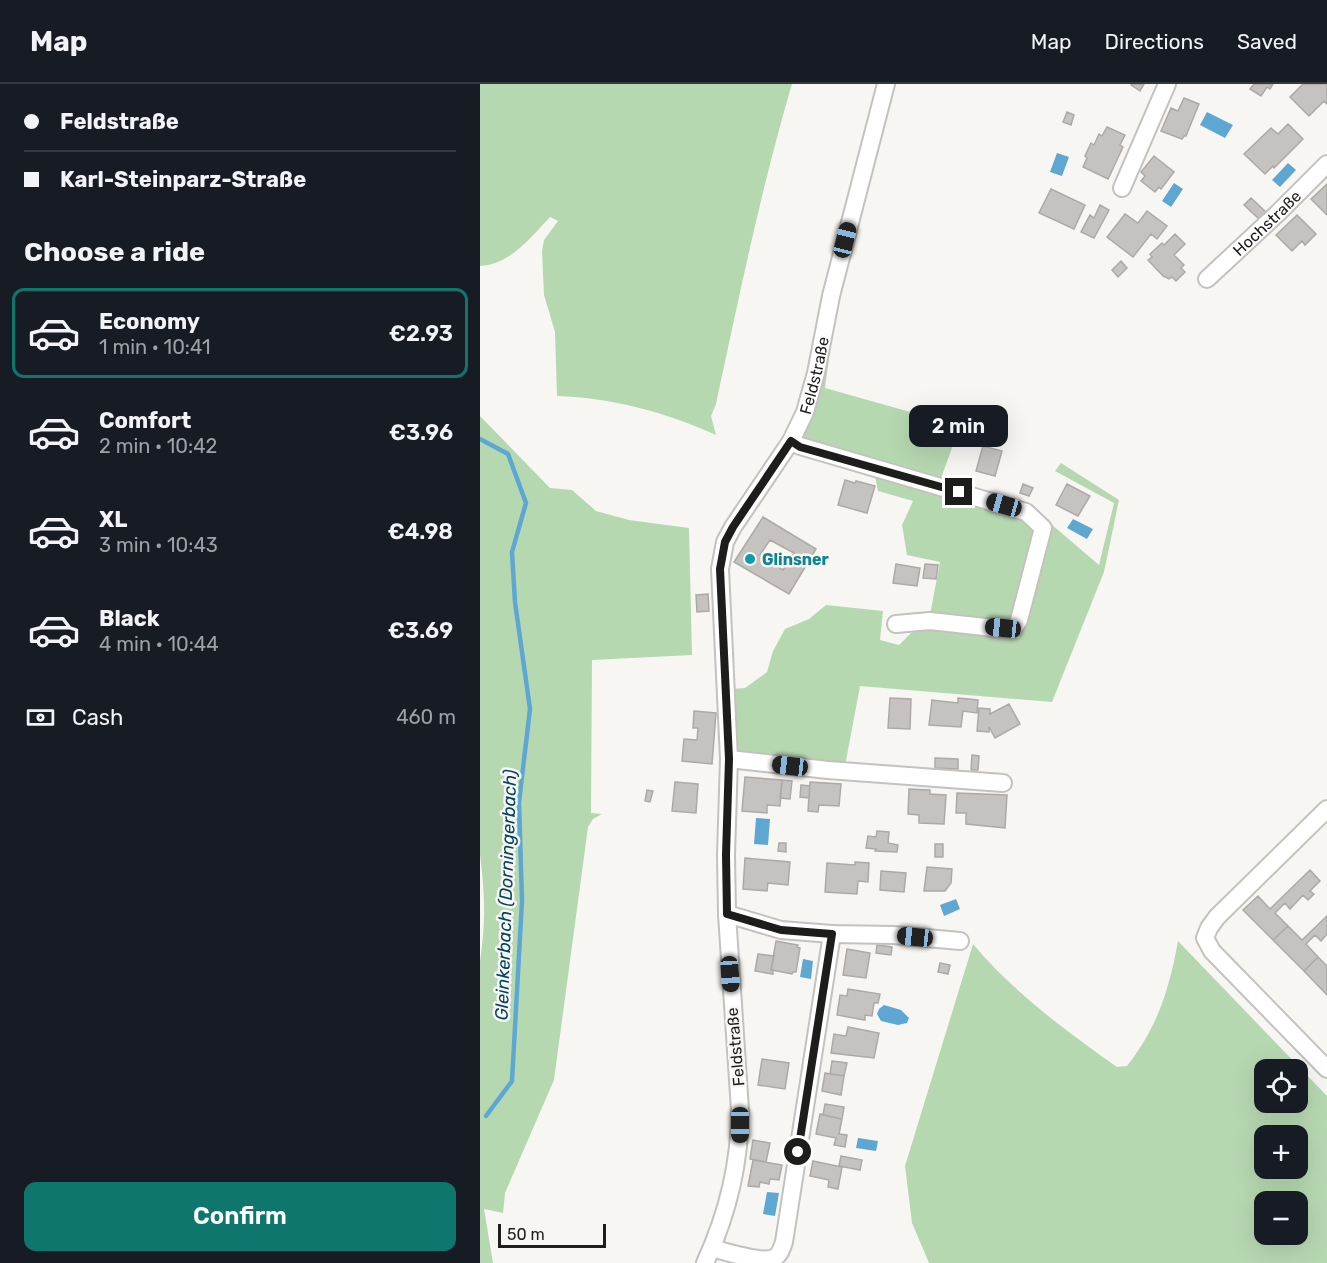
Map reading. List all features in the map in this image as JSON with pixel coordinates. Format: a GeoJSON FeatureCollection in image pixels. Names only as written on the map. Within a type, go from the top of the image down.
{"type":"FeatureCollection","features":[{"type":"Feature","properties":{"kind":"street","name":"Feldstraße"},"geometry":{"type":"LineString","coordinates":[[832,934],[784,1242],[780,1254],[772,1259],[763,1260],[708,1256],[732,1192],[740,1141],[727,914],[729,759],[721,556],[733,527],[791,441],[805,412],[831,296],[886,84]]}},
{"type":"Feature","properties":{"kind":"street"},"geometry":{"type":"LineString","coordinates":[[1122,188],[1167,84]]}},
{"type":"Feature","properties":{"kind":"street","name":"Hochstraße"},"geometry":{"type":"LineString","coordinates":[[1207,279],[1327,164]]}},
{"type":"Feature","properties":{"kind":"street"},"geometry":{"type":"LineString","coordinates":[[791,441],[800,447],[1026,512],[1043,528],[1019,620],[1014,628],[930,621],[896,624]]}},
{"type":"Feature","properties":{"kind":"street"},"geometry":{"type":"LineString","coordinates":[[729,759],[828,770],[1003,783]]}},
{"type":"Feature","properties":{"kind":"street"},"geometry":{"type":"LineString","coordinates":[[1327,809],[1217,917],[1205,938],[1212,951],[1327,1069]]}},
{"type":"Feature","properties":{"kind":"street"},"geometry":{"type":"LineString","coordinates":[[727,914],[781,930],[893,935],[960,941]]}},
{"type":"Feature","properties":{"kind":"green space"},"geometry":{"type":"Polygon","coordinates":[[[480,84],[792,84],[760,203],[716,404],[711,416],[716,435],[678,419],[618,403],[557,396],[555,332],[544,295],[542,251],[544,240],[558,221],[550,217],[519,249],[501,260],[480,266],[480,84]]]}},
{"type":"Feature","properties":{"kind":"green space"},"geometry":{"type":"Polygon","coordinates":[[[837,299],[825,388],[960,426],[941,478],[799,439],[837,299]]]}},
{"type":"Feature","properties":{"kind":"green space"},"geometry":{"type":"Polygon","coordinates":[[[480,416],[550,488],[572,490],[596,511],[629,520],[689,528],[692,655],[592,660],[591,813],[602,814],[593,819],[588,827],[554,1080],[505,1193],[503,1213],[484,1209],[493,1263],[480,1263],[480,961],[484,908],[480,855],[480,416]]]}},
{"type":"Feature","properties":{"kind":"green space"},"geometry":{"type":"Polygon","coordinates":[[[1061,463],[1119,500],[1104,572],[1052,702],[860,686],[845,766],[744,757],[737,751],[734,745],[733,689],[745,688],[767,672],[773,651],[785,629],[809,619],[826,605],[883,611],[880,640],[899,645],[911,633],[929,627],[1019,638],[1051,524],[1099,565],[1114,503],[1055,471],[1061,463]]]}},
{"type":"Feature","properties":{"kind":"green space"},"geometry":{"type":"Polygon","coordinates":[[[875,476],[1016,514],[1034,528],[1036,536],[1013,615],[1003,624],[930,615],[940,562],[907,555],[902,525],[913,501],[878,491],[875,476]]]}},
{"type":"Feature","properties":{"kind":"green space"},"geometry":{"type":"Polygon","coordinates":[[[1178,941],[1291,1059],[1254,1059],[1254,1113],[1308,1113],[1308,1076],[1327,1096],[1327,1263],[929,1263],[912,1223],[905,1166],[973,944],[1023,995],[1117,1067],[1127,1066],[1138,1051],[1154,1022],[1166,992],[1178,941]]]}},
{"type":"Feature","properties":{"kind":"water"},"geometry":{"type":"Polygon","coordinates":[[[1207,112],[1233,125],[1225,138],[1200,125],[1207,112]]]}},
{"type":"Feature","properties":{"kind":"water"},"geometry":{"type":"Polygon","coordinates":[[[1057,153],[1069,157],[1062,176],[1050,172],[1057,153]]]}},
{"type":"Feature","properties":{"kind":"water"},"geometry":{"type":"Polygon","coordinates":[[[1288,163],[1296,170],[1280,187],[1272,180],[1288,163]]]}},
{"type":"Feature","properties":{"kind":"water"},"geometry":{"type":"Polygon","coordinates":[[[1174,183],[1183,189],[1171,207],[1162,201],[1174,183]]]}},
{"type":"Feature","properties":{"kind":"water"},"geometry":{"type":"Polygon","coordinates":[[[1073,519],[1093,529],[1087,539],[1067,528],[1073,519]]]}},
{"type":"Feature","properties":{"kind":"water"},"geometry":{"type":"Polygon","coordinates":[[[756,818],[770,819],[768,845],[754,844],[756,818]]]}},
{"type":"Feature","properties":{"kind":"water"},"geometry":{"type":"Polygon","coordinates":[[[956,899],[960,909],[944,916],[940,905],[956,899]]]}},
{"type":"Feature","properties":{"kind":"water"},"geometry":{"type":"Polygon","coordinates":[[[803,959],[813,961],[811,979],[800,977],[803,959]]]}},
{"type":"Feature","properties":{"kind":"water"},"geometry":{"type":"Polygon","coordinates":[[[884,1005],[901,1010],[909,1018],[907,1023],[898,1025],[881,1021],[877,1014],[884,1005]]]}},
{"type":"Feature","properties":{"kind":"water"},"geometry":{"type":"Polygon","coordinates":[[[858,1138],[878,1141],[876,1151],[856,1148],[858,1138]]]}},
{"type":"Feature","properties":{"kind":"water"},"geometry":{"type":"Polygon","coordinates":[[[767,1192],[779,1193],[775,1216],[763,1214],[767,1192]]]}},
{"type":"Feature","properties":{"kind":"building"},"geometry":{"type":"Polygon","coordinates":[[[1132,84],[1144,84],[1140,91],[1132,84]]]}},
{"type":"Feature","properties":{"kind":"building"},"geometry":{"type":"Polygon","coordinates":[[[1254,84],[1273,84],[1270,89],[1267,87],[1261,96],[1250,89],[1254,84]]]}},
{"type":"Feature","properties":{"kind":"building"},"geometry":{"type":"Polygon","coordinates":[[[1303,84],[1327,84],[1327,104],[1324,101],[1309,116],[1290,97],[1303,84]]]}},
{"type":"Feature","properties":{"kind":"building"},"geometry":{"type":"Polygon","coordinates":[[[1184,98],[1199,104],[1186,136],[1182,139],[1161,131],[1171,108],[1178,111],[1184,98]]]}},
{"type":"Feature","properties":{"kind":"building"},"geometry":{"type":"Polygon","coordinates":[[[1067,112],[1074,115],[1071,125],[1063,122],[1067,112]]]}},
{"type":"Feature","properties":{"kind":"building"},"geometry":{"type":"Polygon","coordinates":[[[1288,124],[1303,139],[1265,174],[1244,154],[1271,128],[1278,134],[1288,124]]]}},
{"type":"Feature","properties":{"kind":"building"},"geometry":{"type":"Polygon","coordinates":[[[1107,127],[1125,135],[1120,145],[1123,147],[1108,179],[1083,167],[1091,143],[1094,145],[1099,134],[1102,136],[1107,127]]]}},
{"type":"Feature","properties":{"kind":"building"},"geometry":{"type":"Polygon","coordinates":[[[1154,156],[1174,172],[1161,189],[1159,187],[1155,192],[1141,181],[1145,176],[1141,172],[1154,156]]]}},
{"type":"Feature","properties":{"kind":"building"},"geometry":{"type":"Polygon","coordinates":[[[1327,184],[1327,215],[1311,199],[1327,184]]]}},
{"type":"Feature","properties":{"kind":"building"},"geometry":{"type":"Polygon","coordinates":[[[1051,189],[1085,205],[1074,229],[1039,213],[1051,189]]]}},
{"type":"Feature","properties":{"kind":"building"},"geometry":{"type":"Polygon","coordinates":[[[1251,198],[1266,212],[1259,219],[1244,205],[1251,198]]]}},
{"type":"Feature","properties":{"kind":"building"},"geometry":{"type":"Polygon","coordinates":[[[1100,205],[1109,210],[1094,238],[1081,232],[1090,215],[1094,218],[1100,205]]]}},
{"type":"Feature","properties":{"kind":"building"},"geometry":{"type":"Polygon","coordinates":[[[1147,211],[1167,226],[1157,239],[1151,234],[1133,257],[1107,237],[1125,214],[1138,223],[1147,211]]]}},
{"type":"Feature","properties":{"kind":"building"},"geometry":{"type":"Polygon","coordinates":[[[1297,215],[1316,234],[1305,245],[1302,241],[1292,251],[1276,235],[1297,215]]]}},
{"type":"Feature","properties":{"kind":"building"},"geometry":{"type":"Polygon","coordinates":[[[1175,234],[1185,244],[1174,255],[1184,265],[1181,268],[1185,272],[1176,281],[1172,277],[1169,279],[1163,276],[1148,260],[1152,257],[1150,254],[1175,234]]]}},
{"type":"Feature","properties":{"kind":"building"},"geometry":{"type":"Polygon","coordinates":[[[1121,261],[1127,268],[1118,277],[1112,270],[1121,261]]]}},
{"type":"Feature","properties":{"kind":"building"},"geometry":{"type":"Polygon","coordinates":[[[983,446],[1002,451],[995,476],[976,471],[983,446]]]}},
{"type":"Feature","properties":{"kind":"building"},"geometry":{"type":"Polygon","coordinates":[[[845,480],[875,486],[867,513],[838,505],[845,480]]]}},
{"type":"Feature","properties":{"kind":"building"},"geometry":{"type":"Polygon","coordinates":[[[1023,484],[1033,488],[1029,496],[1020,493],[1023,484]]]}},
{"type":"Feature","properties":{"kind":"building"},"geometry":{"type":"Polygon","coordinates":[[[1067,484],[1090,496],[1078,516],[1056,505],[1067,484]]]}},
{"type":"Feature","properties":{"kind":"building","name":"Glinsner"},"geometry":{"type":"Polygon","coordinates":[[[763,517],[816,549],[789,594],[734,562],[763,517]],[[770,540],[760,555],[783,570],[794,553],[770,540]]]}},
{"type":"Feature","properties":{"kind":"building"},"geometry":{"type":"Polygon","coordinates":[[[896,564],[920,568],[917,586],[893,583],[896,564]]]}},
{"type":"Feature","properties":{"kind":"building"},"geometry":{"type":"Polygon","coordinates":[[[925,564],[938,565],[936,579],[923,578],[925,564]]]}},
{"type":"Feature","properties":{"kind":"building"},"geometry":{"type":"Polygon","coordinates":[[[708,594],[709,611],[697,612],[696,595],[708,594]]]}},
{"type":"Feature","properties":{"kind":"building"},"geometry":{"type":"Polygon","coordinates":[[[890,698],[911,699],[910,729],[888,728],[890,698]]]}},
{"type":"Feature","properties":{"kind":"building"},"geometry":{"type":"Polygon","coordinates":[[[958,698],[978,700],[977,713],[963,711],[961,727],[929,725],[932,700],[958,703],[958,698]]]}},
{"type":"Feature","properties":{"kind":"building"},"geometry":{"type":"Polygon","coordinates":[[[1009,704],[1020,724],[995,738],[989,727],[989,732],[977,731],[979,708],[990,709],[990,714],[1009,704]]]}},
{"type":"Feature","properties":{"kind":"building"},"geometry":{"type":"Polygon","coordinates":[[[694,711],[716,713],[712,764],[682,761],[684,739],[697,740],[698,728],[693,728],[694,711]]]}},
{"type":"Feature","properties":{"kind":"building"},"geometry":{"type":"Polygon","coordinates":[[[972,755],[979,756],[978,770],[971,770],[972,755]]]}},
{"type":"Feature","properties":{"kind":"building"},"geometry":{"type":"Polygon","coordinates":[[[935,758],[958,759],[958,769],[935,768],[935,758]]]}},
{"type":"Feature","properties":{"kind":"building"},"geometry":{"type":"Polygon","coordinates":[[[745,777],[782,780],[780,806],[767,805],[767,813],[742,811],[745,777]]]}},
{"type":"Feature","properties":{"kind":"building"},"geometry":{"type":"Polygon","coordinates":[[[782,780],[792,781],[790,799],[780,798],[782,780]]]}},
{"type":"Feature","properties":{"kind":"building"},"geometry":{"type":"Polygon","coordinates":[[[675,782],[698,784],[696,813],[672,811],[675,782]]]}},
{"type":"Feature","properties":{"kind":"building"},"geometry":{"type":"Polygon","coordinates":[[[810,782],[841,784],[839,806],[819,805],[818,812],[808,811],[810,782]]]}},
{"type":"Feature","properties":{"kind":"building"},"geometry":{"type":"Polygon","coordinates":[[[801,785],[810,786],[809,798],[800,797],[801,785]]]}},
{"type":"Feature","properties":{"kind":"building"},"geometry":{"type":"Polygon","coordinates":[[[909,789],[930,790],[930,794],[946,795],[944,824],[919,823],[919,815],[908,814],[909,789]]]}},
{"type":"Feature","properties":{"kind":"building"},"geometry":{"type":"Polygon","coordinates":[[[647,790],[653,791],[650,802],[645,801],[647,790]]]}},
{"type":"Feature","properties":{"kind":"building"},"geometry":{"type":"Polygon","coordinates":[[[957,793],[1007,795],[1005,828],[966,824],[966,813],[956,813],[957,793]]]}},
{"type":"Feature","properties":{"kind":"building"},"geometry":{"type":"Polygon","coordinates":[[[877,831],[889,832],[888,843],[898,845],[897,852],[875,851],[876,849],[866,848],[868,836],[876,837],[877,831]]]}},
{"type":"Feature","properties":{"kind":"building"},"geometry":{"type":"Polygon","coordinates":[[[779,843],[786,843],[786,852],[778,851],[779,843]]]}},
{"type":"Feature","properties":{"kind":"building"},"geometry":{"type":"Polygon","coordinates":[[[935,844],[943,844],[943,857],[935,857],[935,844]]]}},
{"type":"Feature","properties":{"kind":"building"},"geometry":{"type":"Polygon","coordinates":[[[745,858],[790,862],[788,885],[768,883],[767,891],[743,889],[745,858]]]}},
{"type":"Feature","properties":{"kind":"building"},"geometry":{"type":"Polygon","coordinates":[[[855,862],[869,863],[868,882],[858,881],[857,894],[825,892],[827,863],[855,865],[855,862]]]}},
{"type":"Feature","properties":{"kind":"building"},"geometry":{"type":"Polygon","coordinates":[[[927,867],[952,869],[951,883],[945,891],[924,891],[927,867]]]}},
{"type":"Feature","properties":{"kind":"building"},"geometry":{"type":"Polygon","coordinates":[[[1310,870],[1320,881],[1310,891],[1314,894],[1308,900],[1303,895],[1290,909],[1285,903],[1275,913],[1288,926],[1273,940],[1243,910],[1258,896],[1270,909],[1310,870]]]}},
{"type":"Feature","properties":{"kind":"building"},"geometry":{"type":"Polygon","coordinates":[[[881,871],[906,873],[904,892],[880,890],[881,871]]]}},
{"type":"Feature","properties":{"kind":"building"},"geometry":{"type":"Polygon","coordinates":[[[1327,916],[1327,934],[1321,941],[1315,935],[1306,944],[1318,957],[1304,971],[1273,940],[1288,926],[1302,940],[1327,916]]]}},
{"type":"Feature","properties":{"kind":"building"},"geometry":{"type":"Polygon","coordinates":[[[776,941],[798,945],[797,947],[800,948],[796,972],[792,974],[771,970],[776,941]]]}},
{"type":"Feature","properties":{"kind":"building"},"geometry":{"type":"Polygon","coordinates":[[[877,945],[892,947],[891,955],[876,953],[877,945]]]}},
{"type":"Feature","properties":{"kind":"building"},"geometry":{"type":"Polygon","coordinates":[[[847,949],[870,953],[866,978],[843,975],[847,949]]]}},
{"type":"Feature","properties":{"kind":"building"},"geometry":{"type":"Polygon","coordinates":[[[758,954],[774,956],[771,970],[773,974],[755,971],[758,954]]]}},
{"type":"Feature","properties":{"kind":"building"},"geometry":{"type":"Polygon","coordinates":[[[1318,957],[1327,966],[1327,995],[1304,971],[1318,957]]]}},
{"type":"Feature","properties":{"kind":"building"},"geometry":{"type":"Polygon","coordinates":[[[940,963],[950,965],[948,974],[938,972],[940,963]]]}},
{"type":"Feature","properties":{"kind":"building"},"geometry":{"type":"Polygon","coordinates":[[[848,989],[880,994],[878,1003],[874,1003],[872,1016],[865,1015],[865,1020],[837,1015],[840,995],[847,996],[848,989]]]}},
{"type":"Feature","properties":{"kind":"building"},"geometry":{"type":"Polygon","coordinates":[[[848,1027],[879,1033],[874,1058],[831,1053],[834,1034],[846,1036],[848,1027]]]}},
{"type":"Feature","properties":{"kind":"building"},"geometry":{"type":"Polygon","coordinates":[[[762,1059],[789,1063],[785,1089],[758,1085],[762,1059]]]}},
{"type":"Feature","properties":{"kind":"building"},"geometry":{"type":"Polygon","coordinates":[[[832,1061],[847,1063],[844,1076],[830,1074],[832,1061]]]}},
{"type":"Feature","properties":{"kind":"building"},"geometry":{"type":"Polygon","coordinates":[[[825,1073],[844,1076],[841,1095],[822,1091],[825,1073]]]}},
{"type":"Feature","properties":{"kind":"building"},"geometry":{"type":"Polygon","coordinates":[[[825,1104],[844,1107],[842,1119],[823,1115],[825,1104]]]}},
{"type":"Feature","properties":{"kind":"building"},"geometry":{"type":"Polygon","coordinates":[[[820,1114],[842,1119],[839,1134],[847,1135],[845,1147],[834,1145],[836,1138],[816,1134],[820,1114]]]}},
{"type":"Feature","properties":{"kind":"building"},"geometry":{"type":"Polygon","coordinates":[[[753,1140],[770,1143],[766,1162],[750,1159],[753,1140]]]}},
{"type":"Feature","properties":{"kind":"building"},"geometry":{"type":"Polygon","coordinates":[[[841,1156],[862,1160],[860,1170],[839,1166],[841,1156]]]}},
{"type":"Feature","properties":{"kind":"building"},"geometry":{"type":"Polygon","coordinates":[[[753,1160],[782,1165],[779,1180],[770,1179],[769,1184],[760,1182],[759,1187],[748,1186],[753,1160]]]}},
{"type":"Feature","properties":{"kind":"building"},"geometry":{"type":"Polygon","coordinates":[[[813,1161],[842,1167],[838,1189],[828,1187],[829,1180],[810,1176],[813,1161]]]}},
{"type":"Feature","properties":{"kind":"waterway","name":"Gleinkerbach (Dorningerbach)"},"geometry":{"type":"LineString","coordinates":[[480,439],[508,454],[526,503],[512,552],[515,602],[530,709],[519,802],[522,901],[512,1081],[486,1116]]}},
{"type":"Feature","properties":{"kind":"place","name":"Glinsner"},"geometry":{"type":"Point","coordinates":[750,559]}},
{"type":"Feature","properties":{"kind":"route"},"geometry":{"type":"LineString","coordinates":[[798,1152],[832,934],[781,930],[727,914],[729,759],[728,709],[722,635],[721,556],[725,542],[751,497],[791,441],[800,447],[959,492]]}}]}
